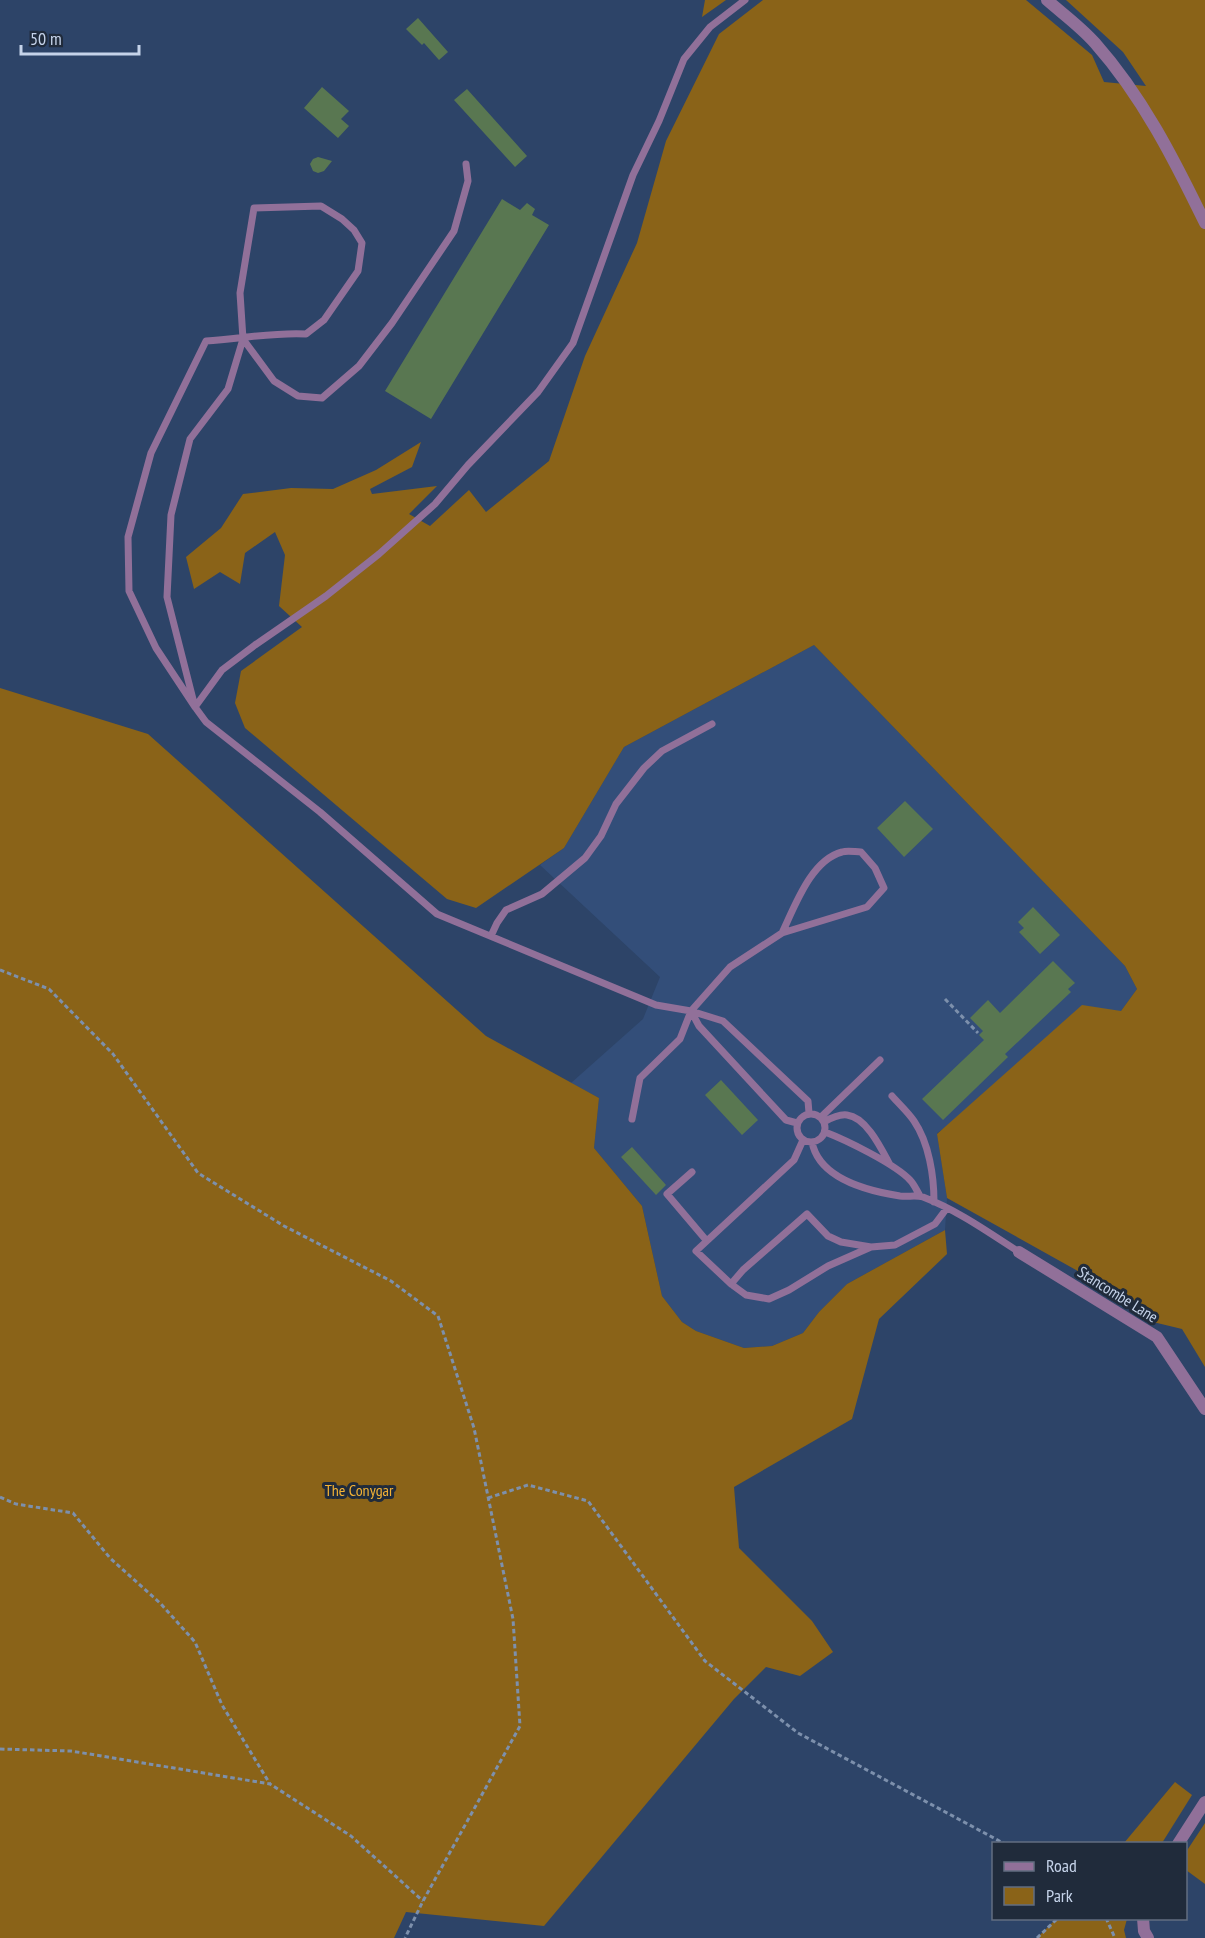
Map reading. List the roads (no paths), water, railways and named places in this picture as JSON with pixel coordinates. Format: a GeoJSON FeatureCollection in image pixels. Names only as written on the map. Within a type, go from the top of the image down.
{"type":"FeatureCollection","features":[{"type":"Feature","properties":{"kind":"street"},"geometry":{"type":"LineString","coordinates":[[1047,0],[1094,41],[1133,90],[1178,166],[1205,223]]}},
{"type":"Feature","properties":{"kind":"street","name":"Stancombe Lane"},"geometry":{"type":"LineString","coordinates":[[1019,1252],[1157,1337],[1205,1409]]}},
{"type":"Feature","properties":{"kind":"street"},"geometry":{"type":"LineString","coordinates":[[1179,1842],[1205,1802]]}},
{"type":"Feature","properties":{"kind":"street"},"geometry":{"type":"LineString","coordinates":[[1143,1920],[1144,1931],[1148,1938]]}},
{"type":"Feature","properties":{"kind":"lane"},"geometry":{"type":"LineString","coordinates":[[195,707],[222,670],[335,589],[379,554],[435,504],[468,465],[548,380],[573,343],[633,175],[684,59],[710,27],[745,0]]}},
{"type":"Feature","properties":{"kind":"lane"},"geometry":{"type":"LineString","coordinates":[[243,339],[274,381],[298,396],[322,398],[359,366],[392,323],[454,231],[468,181],[466,164]]}},
{"type":"Feature","properties":{"kind":"lane"},"geometry":{"type":"LineString","coordinates":[[195,707],[167,597],[171,515],[190,440],[228,389],[243,339],[240,293],[255,208],[321,206],[342,219],[354,230],[362,243],[358,271],[324,320],[306,334],[285,333],[243,339],[206,341],[151,453],[128,537],[129,591],[156,648],[195,707],[206,722],[320,812],[436,914],[656,1005],[691,1011],[723,1021],[808,1101],[809,1113]]}},
{"type":"Feature","properties":{"kind":"lane"},"geometry":{"type":"LineString","coordinates":[[490,936],[506,910],[542,894],[585,858],[602,836],[616,804],[644,768],[662,751],[712,724]]}},
{"type":"Feature","properties":{"kind":"lane"},"geometry":{"type":"LineString","coordinates":[[632,1119],[640,1078],[680,1039],[691,1011],[730,967],[782,933],[867,907],[884,888],[875,868],[861,852],[843,852],[825,861],[811,874],[782,933]]}},
{"type":"Feature","properties":{"kind":"lane"},"geometry":{"type":"LineString","coordinates":[[691,1011],[699,1026],[786,1120],[797,1123]]}},
{"type":"Feature","properties":{"kind":"lane"},"geometry":{"type":"LineString","coordinates":[[822,1119],[880,1060]]}},
{"type":"Feature","properties":{"kind":"lane"},"geometry":{"type":"LineString","coordinates":[[892,1096],[914,1121],[924,1141],[934,1185],[934,1202]]}},
{"type":"Feature","properties":{"kind":"lane"},"geometry":{"type":"LineString","coordinates":[[809,1113],[822,1119],[825,1132],[820,1139],[812,1142],[803,1140],[798,1132],[797,1123],[809,1113]]}},
{"type":"Feature","properties":{"kind":"lane"},"geometry":{"type":"LineString","coordinates":[[822,1119],[847,1115],[857,1119],[874,1137],[889,1164]]}},
{"type":"Feature","properties":{"kind":"lane"},"geometry":{"type":"LineString","coordinates":[[825,1132],[889,1164],[911,1180],[920,1196]]}},
{"type":"Feature","properties":{"kind":"lane"},"geometry":{"type":"LineString","coordinates":[[803,1140],[794,1160],[696,1251],[746,1295],[769,1299],[789,1290],[828,1266],[871,1247]]}},
{"type":"Feature","properties":{"kind":"lane"},"geometry":{"type":"LineString","coordinates":[[812,1142],[818,1160],[856,1186],[896,1195],[920,1196],[947,1208],[1019,1252]]}},
{"type":"Feature","properties":{"kind":"lane"},"geometry":{"type":"LineString","coordinates":[[692,1172],[667,1194],[706,1240]]}},
{"type":"Feature","properties":{"kind":"lane"},"geometry":{"type":"LineString","coordinates":[[731,1284],[743,1270],[807,1214],[828,1236],[841,1242],[871,1247],[895,1245],[935,1224],[947,1208]]}},
{"type":"Feature","properties":{"kind":"park label","name":"The Conygar"},"geometry":{"type":"Point","coordinates":[359,1490]}}]}
